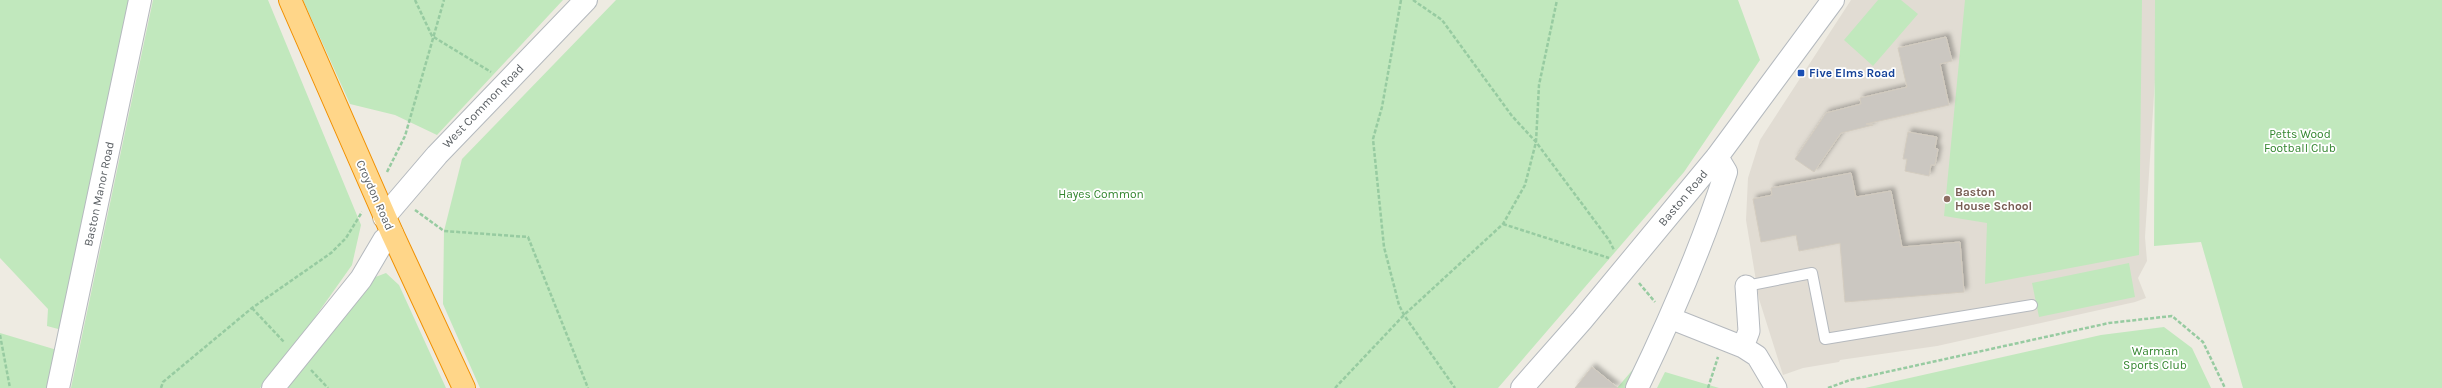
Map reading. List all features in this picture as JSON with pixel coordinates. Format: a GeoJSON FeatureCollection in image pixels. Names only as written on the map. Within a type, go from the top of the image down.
{"type":"FeatureCollection","features":[{"type":"Feature","properties":{"kind":"highway","name":"Croydon Road"},"geometry":{"type":"LineString","coordinates":[[290,0],[384,216],[464,388]]}},
{"type":"Feature","properties":{"kind":"street","name":"Baston Manor Road"},"geometry":{"type":"LineString","coordinates":[[58,388],[140,0]]}},
{"type":"Feature","properties":{"kind":"street","name":"West Common Road"},"geometry":{"type":"LineString","coordinates":[[273,388],[361,279],[384,240],[384,216],[437,155],[586,0]]}},
{"type":"Feature","properties":{"kind":"street","name":"Baston Road"},"geometry":{"type":"LineString","coordinates":[[1522,388],[1582,320],[1717,157],[1833,0]]}},
{"type":"Feature","properties":{"kind":"street"},"geometry":{"type":"LineString","coordinates":[[1637,388],[1670,318],[1713,212],[1726,172],[1717,157]]}},
{"type":"Feature","properties":{"kind":"street"},"geometry":{"type":"LineString","coordinates":[[1743,347],[1749,331],[1746,286]]}},
{"type":"Feature","properties":{"kind":"street"},"geometry":{"type":"LineString","coordinates":[[1670,318],[1743,347],[1757,356],[1776,388]]}},
{"type":"Feature","properties":{"kind":"lane"},"geometry":{"type":"LineString","coordinates":[[1746,286],[1812,273],[1825,340],[2032,305]]}},
{"type":"Feature","properties":{"kind":"path"},"geometry":{"type":"LineString","coordinates":[[415,0],[432,36],[507,82]]}},
{"type":"Feature","properties":{"kind":"path"},"geometry":{"type":"LineString","coordinates":[[161,388],[163,382],[252,308],[332,253],[346,238],[359,215],[384,216],[432,36],[444,0]]}},
{"type":"Feature","properties":{"kind":"path"},"geometry":{"type":"LineString","coordinates":[[1400,0],[1382,107],[1373,139],[1384,247],[1399,305],[1404,315],[1455,388]]}},
{"type":"Feature","properties":{"kind":"path"},"geometry":{"type":"LineString","coordinates":[[1413,0],[1442,20],[1512,116],[1536,142],[1609,240]]}},
{"type":"Feature","properties":{"kind":"path"},"geometry":{"type":"LineString","coordinates":[[1335,388],[1404,315],[1503,224],[1525,185],[1536,142],[1540,85],[1557,0]]}},
{"type":"Feature","properties":{"kind":"path"},"geometry":{"type":"LineString","coordinates":[[400,199],[444,232],[528,237],[588,388]]}},
{"type":"Feature","properties":{"kind":"path"},"geometry":{"type":"LineString","coordinates":[[1503,224],[1612,259]]}},
{"type":"Feature","properties":{"kind":"path"},"geometry":{"type":"LineString","coordinates":[[1828,388],[1850,380],[2108,323],[2172,316],[2203,342],[2225,388]]}},
{"type":"Feature","properties":{"kind":"path"},"geometry":{"type":"LineString","coordinates":[[0,335],[10,388]]}},
{"type":"Feature","properties":{"kind":"path"},"geometry":{"type":"LineString","coordinates":[[1708,388],[1723,339]]}},
{"type":"Feature","properties":{"kind":"shaded area","name":"Baston House School"},"geometry":{"type":"Polygon","coordinates":[[[1851,0],[2160,0],[2145,237],[2147,261],[2138,278],[2146,298],[2135,302],[1937,346],[1840,360],[1839,362],[1803,368],[1783,375],[1759,299],[1746,220],[1748,178],[1760,140],[1851,0]]]}},
{"type":"Feature","properties":{"kind":"green space"},"geometry":{"type":"Polygon","coordinates":[[[0,0],[130,0],[62,330],[47,326],[48,309],[0,258],[0,0]]]}},
{"type":"Feature","properties":{"kind":"green space"},"geometry":{"type":"Polygon","coordinates":[[[153,0],[268,0],[361,225],[352,265],[296,344],[260,388],[71,388],[153,0]]]}},
{"type":"Feature","properties":{"kind":"green space"},"geometry":{"type":"Polygon","coordinates":[[[303,0],[563,0],[437,135],[395,115],[350,104],[303,0]]]}},
{"type":"Feature","properties":{"kind":"green space","name":"Hayes Common"},"geometry":{"type":"Polygon","coordinates":[[[616,0],[1738,0],[1760,60],[1684,172],[1498,388],[480,388],[443,304],[444,231],[462,159],[616,0]]]}},
{"type":"Feature","properties":{"kind":"green space"},"geometry":{"type":"Polygon","coordinates":[[[1878,0],[1901,0],[1918,14],[1873,66],[1844,40],[1878,0]]]}},
{"type":"Feature","properties":{"kind":"green space"},"geometry":{"type":"Polygon","coordinates":[[[1965,0],[2142,0],[2139,255],[1985,284],[1987,223],[1944,216],[1965,0]]]}},
{"type":"Feature","properties":{"kind":"green space","name":"Petts Wood Football Club"},"geometry":{"type":"Polygon","coordinates":[[[2155,0],[2442,0],[2442,388],[2243,388],[2201,242],[2154,246],[2155,0]]]}},
{"type":"Feature","properties":{"kind":"green space"},"geometry":{"type":"Polygon","coordinates":[[[2129,263],[2135,297],[2039,317],[2032,283],[2129,263]]]}},
{"type":"Feature","properties":{"kind":"green space"},"geometry":{"type":"Polygon","coordinates":[[[386,273],[399,285],[446,388],[282,388],[365,281],[386,273]]]}},
{"type":"Feature","properties":{"kind":"green space","name":"Warman Sports Club"},"geometry":{"type":"Polygon","coordinates":[[[2164,327],[2192,348],[2211,388],[1865,388],[2101,335],[2164,327]]]}},
{"type":"Feature","properties":{"kind":"green space"},"geometry":{"type":"Polygon","coordinates":[[[0,333],[57,350],[49,388],[0,388],[0,333]]]}},
{"type":"Feature","properties":{"kind":"green space"},"geometry":{"type":"Polygon","coordinates":[[[1635,367],[1625,388],[1617,388],[1635,367]]]}},
{"type":"Feature","properties":{"kind":"green space"},"geometry":{"type":"Polygon","coordinates":[[[1665,372],[1719,388],[1657,388],[1665,372]]]}},
{"type":"Feature","properties":{"kind":"building"},"geometry":{"type":"Polygon","coordinates":[[[1946,37],[1952,61],[1940,64],[1949,105],[1866,124],[1873,125],[1841,133],[1814,172],[1795,159],[1826,113],[1861,104],[1860,98],[1907,87],[1898,48],[1946,37]]]}},
{"type":"Feature","properties":{"kind":"building"},"geometry":{"type":"Polygon","coordinates":[[[1908,132],[1937,137],[1935,148],[1938,149],[1935,165],[1931,165],[1929,176],[1905,171],[1907,159],[1903,159],[1908,132]]]}},
{"type":"Feature","properties":{"kind":"building"},"geometry":{"type":"Polygon","coordinates":[[[1851,173],[1856,197],[1891,191],[1902,247],[1960,242],[1964,292],[1845,302],[1840,243],[1799,251],[1796,235],[1761,242],[1753,199],[1772,195],[1771,188],[1851,173]]]}},
{"type":"Feature","properties":{"kind":"building"},"geometry":{"type":"Polygon","coordinates":[[[1592,367],[1618,388],[1575,388],[1592,367]]]}},
{"type":"Feature","properties":{"kind":"place","name":"Five Elms Road"},"geometry":{"type":"Point","coordinates":[1801,73]}},
{"type":"Feature","properties":{"kind":"place","name":"Baston House School"},"geometry":{"type":"Point","coordinates":[1947,199]}}]}
